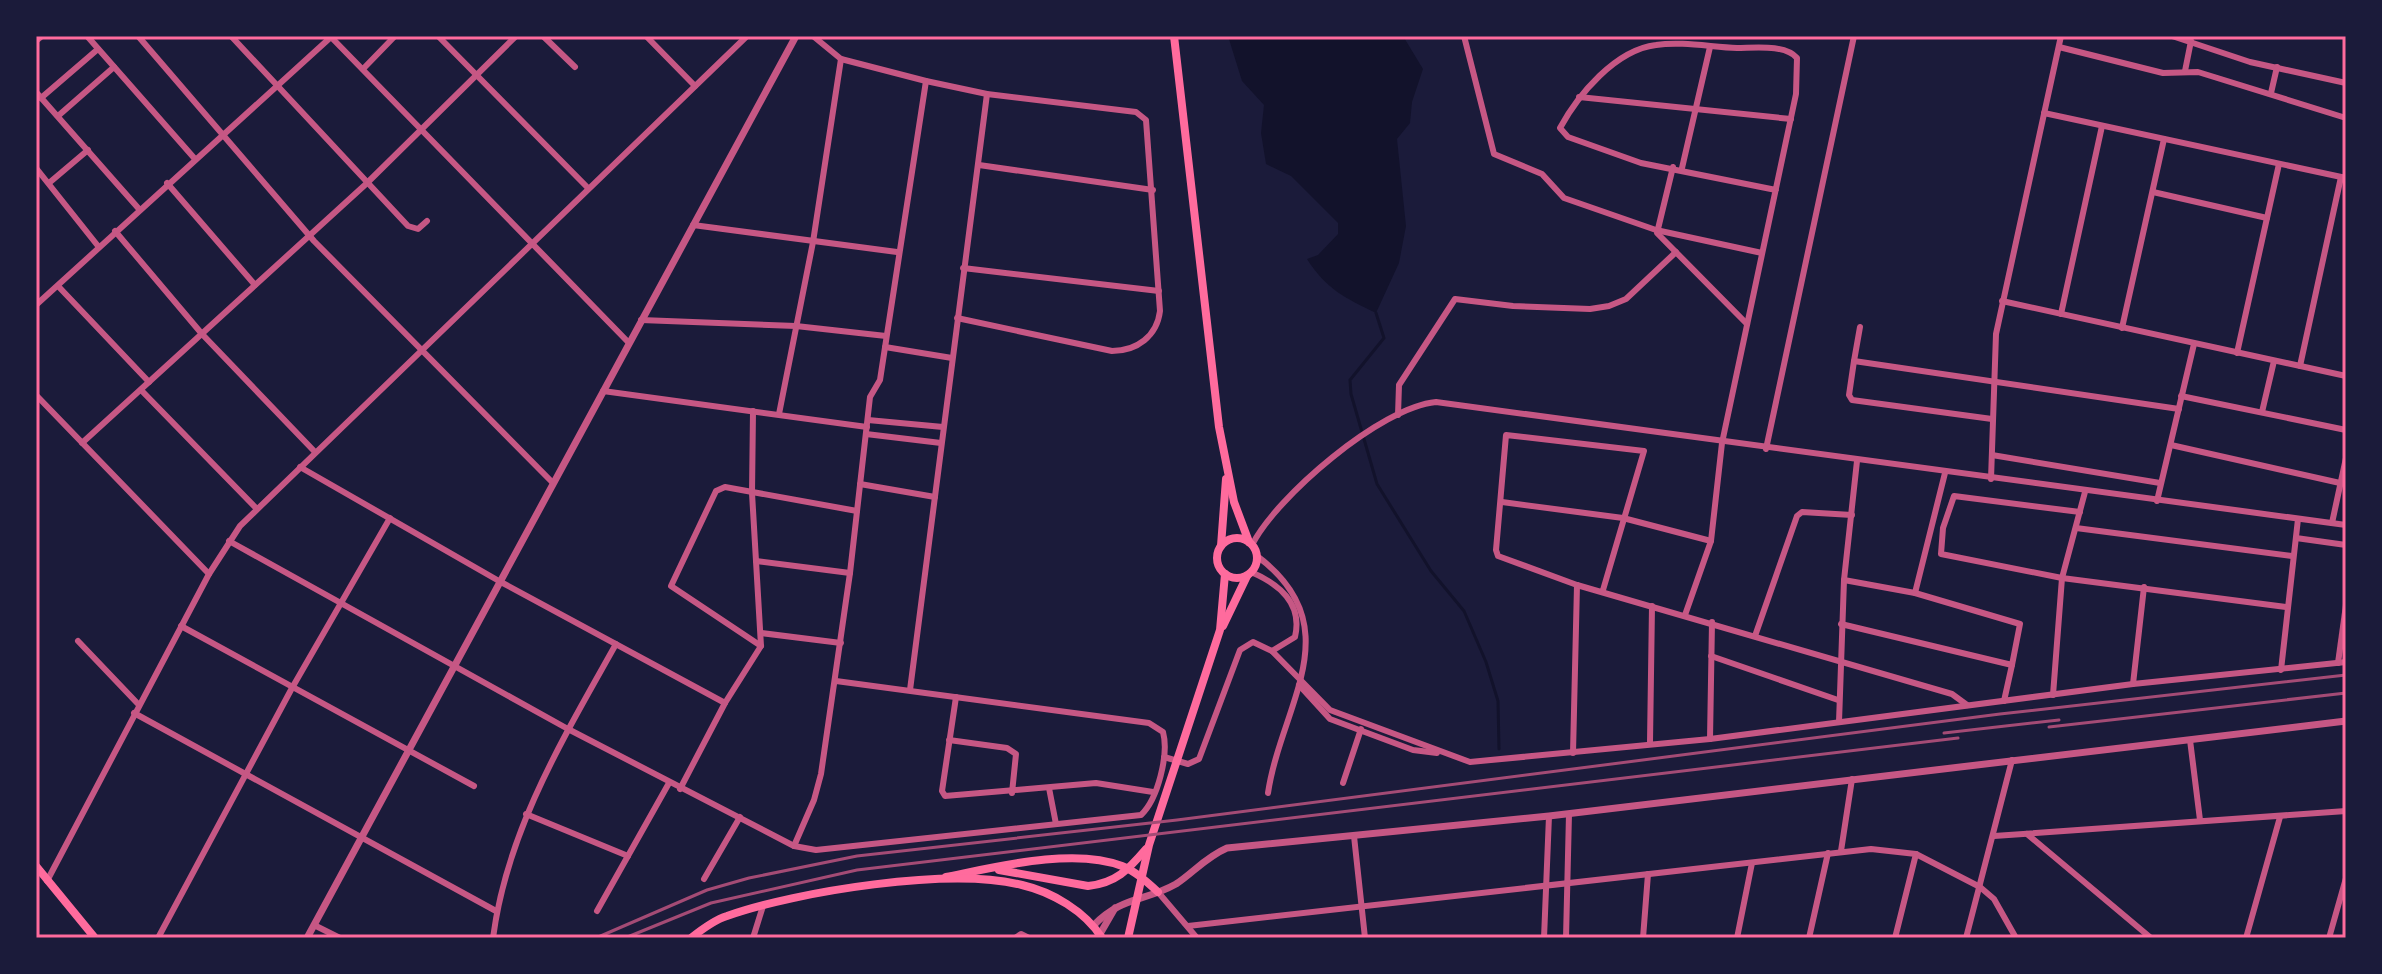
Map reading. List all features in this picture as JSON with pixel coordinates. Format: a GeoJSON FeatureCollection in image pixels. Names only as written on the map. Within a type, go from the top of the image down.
{"type":"FeatureCollection","features":[{"type":"Feature","properties":{"kind":"main road"},"geometry":{"type":"LineString","coordinates":[[1174,36],[1226,471],[1221,546],[1217,561],[1225,574],[1220,630]]}},
{"type":"Feature","properties":{"kind":"main road"},"geometry":{"type":"LineString","coordinates":[[1128,938],[1149,845],[1220,630],[1257,556],[1226,471]]}},
{"type":"Feature","properties":{"kind":"main road"},"geometry":{"type":"LineString","coordinates":[[1221,546],[1234,538],[1251,544]]}},
{"type":"Feature","properties":{"kind":"main road"},"geometry":{"type":"LineString","coordinates":[[1225,574],[1239,578],[1249,574]]}},
{"type":"Feature","properties":{"kind":"main road"},"geometry":{"type":"LineString","coordinates":[[990,868],[1088,886],[1109,882],[1127,871],[1149,845]]}},
{"type":"Feature","properties":{"kind":"main road"},"geometry":{"type":"LineString","coordinates":[[691,938],[724,917],[821,893],[1066,859],[1100,860],[1124,867],[1158,892]]}},
{"type":"Feature","properties":{"kind":"main road"},"geometry":{"type":"LineString","coordinates":[[36,866],[95,938]]}},
{"type":"Feature","properties":{"kind":"main road"},"geometry":{"type":"LineString","coordinates":[[934,879],[1001,881],[1034,888],[1064,902],[1098,933]]}},
{"type":"Feature","properties":{"kind":"street"},"geometry":{"type":"LineString","coordinates":[[36,41],[42,36]]}},
{"type":"Feature","properties":{"kind":"street"},"geometry":{"type":"LineString","coordinates":[[87,36],[195,159]]}},
{"type":"Feature","properties":{"kind":"street"},"geometry":{"type":"LineString","coordinates":[[138,36],[310,234],[419,350],[553,483]]}},
{"type":"Feature","properties":{"kind":"street"},"geometry":{"type":"LineString","coordinates":[[231,36],[366,184],[411,228],[418,229],[427,221]]}},
{"type":"Feature","properties":{"kind":"street"},"geometry":{"type":"LineString","coordinates":[[36,305],[331,36],[629,343]]}},
{"type":"Feature","properties":{"kind":"street"},"geometry":{"type":"LineString","coordinates":[[363,69],[395,36]]}},
{"type":"Feature","properties":{"kind":"street"},"geometry":{"type":"LineString","coordinates":[[438,36],[588,188]]}},
{"type":"Feature","properties":{"kind":"street"},"geometry":{"type":"LineString","coordinates":[[82,443],[366,184],[516,36]]}},
{"type":"Feature","properties":{"kind":"street"},"geometry":{"type":"LineString","coordinates":[[543,36],[575,67]]}},
{"type":"Feature","properties":{"kind":"street"},"geometry":{"type":"LineString","coordinates":[[646,36],[695,86]]}},
{"type":"Feature","properties":{"kind":"street"},"geometry":{"type":"LineString","coordinates":[[47,881],[209,574],[229,541],[256,508],[747,36]]}},
{"type":"Feature","properties":{"kind":"street"},"geometry":{"type":"LineString","coordinates":[[307,938],[796,36]]}},
{"type":"Feature","properties":{"kind":"street"},"geometry":{"type":"LineString","coordinates":[[813,36],[841,59],[987,94],[1140,114],[1149,129],[1160,311],[1154,330],[1141,343],[1125,350],[1112,351],[957,318]]}},
{"type":"Feature","properties":{"kind":"street"},"geometry":{"type":"LineString","coordinates":[[1464,36],[1494,154],[1542,174],[1564,198],[1656,230],[1762,253]]}},
{"type":"Feature","properties":{"kind":"street"},"geometry":{"type":"LineString","coordinates":[[1766,449],[1854,36]]}},
{"type":"Feature","properties":{"kind":"street"},"geometry":{"type":"LineString","coordinates":[[1991,479],[1994,380],[2002,301],[2061,36]]}},
{"type":"Feature","properties":{"kind":"street"},"geometry":{"type":"LineString","coordinates":[[2172,36],[2220,54],[2346,83]]}},
{"type":"Feature","properties":{"kind":"street"},"geometry":{"type":"LineString","coordinates":[[2185,71],[2191,41]]}},
{"type":"Feature","properties":{"kind":"street"},"geometry":{"type":"LineString","coordinates":[[1685,615],[1711,541],[1722,443],[1762,253],[1776,190],[1791,119],[1798,76],[1793,53],[1762,48],[1657,44],[1640,49],[1595,80],[1579,97],[1560,128],[1562,135],[1641,163],[1682,168],[1776,190]]}},
{"type":"Feature","properties":{"kind":"street"},"geometry":{"type":"LineString","coordinates":[[1682,168],[1710,47]]}},
{"type":"Feature","properties":{"kind":"street"},"geometry":{"type":"LineString","coordinates":[[2059,47],[2163,73],[2185,71],[2271,93],[2346,118]]}},
{"type":"Feature","properties":{"kind":"street"},"geometry":{"type":"LineString","coordinates":[[98,49],[39,95],[139,209]]}},
{"type":"Feature","properties":{"kind":"street"},"geometry":{"type":"LineString","coordinates":[[779,414],[813,242],[841,59]]}},
{"type":"Feature","properties":{"kind":"street"},"geometry":{"type":"LineString","coordinates":[[58,116],[114,67]]}},
{"type":"Feature","properties":{"kind":"street"},"geometry":{"type":"LineString","coordinates":[[2271,93],[2277,67]]}},
{"type":"Feature","properties":{"kind":"street"},"geometry":{"type":"LineString","coordinates":[[794,846],[821,774],[841,643],[871,392],[879,383],[926,81]]}},
{"type":"Feature","properties":{"kind":"street"},"geometry":{"type":"LineString","coordinates":[[910,690],[987,94]]}},
{"type":"Feature","properties":{"kind":"street"},"geometry":{"type":"LineString","coordinates":[[1579,97],[1791,119]]}},
{"type":"Feature","properties":{"kind":"street"},"geometry":{"type":"LineString","coordinates":[[2044,113],[2343,177],[2300,366]]}},
{"type":"Feature","properties":{"kind":"street"},"geometry":{"type":"LineString","coordinates":[[2061,314],[2102,126]]}},
{"type":"Feature","properties":{"kind":"street"},"geometry":{"type":"LineString","coordinates":[[2122,328],[2164,139]]}},
{"type":"Feature","properties":{"kind":"street"},"geometry":{"type":"LineString","coordinates":[[49,183],[88,150]]}},
{"type":"Feature","properties":{"kind":"street"},"geometry":{"type":"LineString","coordinates":[[2237,353],[2279,164]]}},
{"type":"Feature","properties":{"kind":"street"},"geometry":{"type":"LineString","coordinates":[[979,165],[1153,190]]}},
{"type":"Feature","properties":{"kind":"street"},"geometry":{"type":"LineString","coordinates":[[1656,230],[1673,167]]}},
{"type":"Feature","properties":{"kind":"street"},"geometry":{"type":"LineString","coordinates":[[36,168],[98,246]]}},
{"type":"Feature","properties":{"kind":"street"},"geometry":{"type":"LineString","coordinates":[[167,183],[255,285]]}},
{"type":"Feature","properties":{"kind":"street"},"geometry":{"type":"LineString","coordinates":[[2153,192],[2267,218]]}},
{"type":"Feature","properties":{"kind":"street"},"geometry":{"type":"LineString","coordinates":[[693,225],[897,252]]}},
{"type":"Feature","properties":{"kind":"street"},"geometry":{"type":"LineString","coordinates":[[1656,230],[1747,324]]}},
{"type":"Feature","properties":{"kind":"street"},"geometry":{"type":"LineString","coordinates":[[115,231],[202,334],[315,452]]}},
{"type":"Feature","properties":{"kind":"street"},"geometry":{"type":"LineString","coordinates":[[1398,415],[1399,385],[1455,299],[1513,306],[1590,309],[1609,306],[1626,299],[1676,252]]}},
{"type":"Feature","properties":{"kind":"street"},"geometry":{"type":"LineString","coordinates":[[963,268],[1159,291]]}},
{"type":"Feature","properties":{"kind":"street"},"geometry":{"type":"LineString","coordinates":[[58,286],[149,382]]}},
{"type":"Feature","properties":{"kind":"street"},"geometry":{"type":"LineString","coordinates":[[2002,301],[2346,376]]}},
{"type":"Feature","properties":{"kind":"street"},"geometry":{"type":"LineString","coordinates":[[641,320],[796,326],[886,336]]}},
{"type":"Feature","properties":{"kind":"street"},"geometry":{"type":"LineString","coordinates":[[1860,327],[1849,395],[1852,400],[1992,419]]}},
{"type":"Feature","properties":{"kind":"street"},"geometry":{"type":"LineString","coordinates":[[2157,501],[2194,344]]}},
{"type":"Feature","properties":{"kind":"street"},"geometry":{"type":"LineString","coordinates":[[885,347],[952,358]]}},
{"type":"Feature","properties":{"kind":"street"},"geometry":{"type":"LineString","coordinates":[[1854,361],[2179,409]]}},
{"type":"Feature","properties":{"kind":"street"},"geometry":{"type":"LineString","coordinates":[[2262,412],[2274,361]]}},
{"type":"Feature","properties":{"kind":"street"},"geometry":{"type":"LineString","coordinates":[[141,390],[256,508]]}},
{"type":"Feature","properties":{"kind":"street"},"geometry":{"type":"LineString","coordinates":[[603,391],[867,427],[941,443]]}},
{"type":"Feature","properties":{"kind":"street"},"geometry":{"type":"LineString","coordinates":[[36,395],[209,574]]}},
{"type":"Feature","properties":{"kind":"street"},"geometry":{"type":"LineString","coordinates":[[2181,396],[2346,430]]}},
{"type":"Feature","properties":{"kind":"street"},"geometry":{"type":"LineString","coordinates":[[1251,544],[1261,527],[1280,508],[1368,433],[1422,404],[1436,402],[2346,525]]}},
{"type":"Feature","properties":{"kind":"street"},"geometry":{"type":"LineString","coordinates":[[680,789],[725,703],[761,646],[752,493],[753,411]]}},
{"type":"Feature","properties":{"kind":"street"},"geometry":{"type":"LineString","coordinates":[[867,427],[943,427]]}},
{"type":"Feature","properties":{"kind":"street"},"geometry":{"type":"LineString","coordinates":[[1603,590],[1643,450],[1507,434],[1496,554],[1577,585],[1712,622],[1842,665],[1952,694],[1968,705]]}},
{"type":"Feature","properties":{"kind":"street"},"geometry":{"type":"LineString","coordinates":[[2171,445],[2340,483]]}},
{"type":"Feature","properties":{"kind":"street"},"geometry":{"type":"LineString","coordinates":[[1992,455],[2160,483]]}},
{"type":"Feature","properties":{"kind":"street"},"geometry":{"type":"LineString","coordinates":[[2332,523],[2346,458]]}},
{"type":"Feature","properties":{"kind":"street"},"geometry":{"type":"LineString","coordinates":[[1839,722],[1844,580],[1857,461]]}},
{"type":"Feature","properties":{"kind":"street"},"geometry":{"type":"LineString","coordinates":[[300,467],[499,581],[725,703]]}},
{"type":"Feature","properties":{"kind":"street"},"geometry":{"type":"LineString","coordinates":[[1915,593],[1945,473]]}},
{"type":"Feature","properties":{"kind":"street"},"geometry":{"type":"LineString","coordinates":[[860,484],[935,497]]}},
{"type":"Feature","properties":{"kind":"street"},"geometry":{"type":"LineString","coordinates":[[761,646],[671,586],[716,491],[725,487],[857,511]]}},
{"type":"Feature","properties":{"kind":"street"},"geometry":{"type":"LineString","coordinates":[[2053,695],[2062,578],[2085,492]]}},
{"type":"Feature","properties":{"kind":"street"},"geometry":{"type":"LineString","coordinates":[[2080,512],[1954,496],[1943,528],[1941,554],[1946,558],[2062,578],[2286,607]]}},
{"type":"Feature","properties":{"kind":"street"},"geometry":{"type":"LineString","coordinates":[[1502,502],[1623,518],[1711,541]]}},
{"type":"Feature","properties":{"kind":"street"},"geometry":{"type":"LineString","coordinates":[[2336,507],[2346,509]]}},
{"type":"Feature","properties":{"kind":"street"},"geometry":{"type":"LineString","coordinates":[[1755,636],[1797,516],[1802,512],[1852,515]]}},
{"type":"Feature","properties":{"kind":"street"},"geometry":{"type":"LineString","coordinates":[[158,938],[292,688],[390,518]]}},
{"type":"Feature","properties":{"kind":"street"},"geometry":{"type":"LineString","coordinates":[[2281,670],[2298,519]]}},
{"type":"Feature","properties":{"kind":"street"},"geometry":{"type":"LineString","coordinates":[[2076,528],[2292,556]]}},
{"type":"Feature","properties":{"kind":"street"},"geometry":{"type":"LineString","coordinates":[[2296,538],[2346,545]]}},
{"type":"Feature","properties":{"kind":"street"},"geometry":{"type":"LineString","coordinates":[[229,541],[568,729],[794,846],[816,850],[1141,815],[1153,792],[1164,757],[1166,743],[1157,726],[836,681]]}},
{"type":"Feature","properties":{"kind":"street"},"geometry":{"type":"LineString","coordinates":[[1257,556],[1287,584],[1299,607],[1306,646],[1301,684],[1276,752],[1268,793]]}},
{"type":"Feature","properties":{"kind":"street"},"geometry":{"type":"LineString","coordinates":[[756,561],[850,573]]}},
{"type":"Feature","properties":{"kind":"street"},"geometry":{"type":"LineString","coordinates":[[1249,574],[1280,587],[1296,612],[1295,637],[1272,651]]}},
{"type":"Feature","properties":{"kind":"street"},"geometry":{"type":"LineString","coordinates":[[1844,580],[1915,593],[2020,623],[2004,701]]}},
{"type":"Feature","properties":{"kind":"street"},"geometry":{"type":"LineString","coordinates":[[1573,753],[1577,585]]}},
{"type":"Feature","properties":{"kind":"street"},"geometry":{"type":"LineString","coordinates":[[2133,684],[2144,587]]}},
{"type":"Feature","properties":{"kind":"street"},"geometry":{"type":"LineString","coordinates":[[1301,684],[1330,710],[1437,753],[1470,762],[1573,753],[1650,742],[1710,739],[2133,684],[2342,662],[2346,605]]}},
{"type":"Feature","properties":{"kind":"street"},"geometry":{"type":"LineString","coordinates":[[1650,742],[1652,606]]}},
{"type":"Feature","properties":{"kind":"street"},"geometry":{"type":"LineString","coordinates":[[1710,739],[1712,622]]}},
{"type":"Feature","properties":{"kind":"street"},"geometry":{"type":"LineString","coordinates":[[1841,624],[1924,641],[2012,665]]}},
{"type":"Feature","properties":{"kind":"street"},"geometry":{"type":"LineString","coordinates":[[181,626],[474,786]]}},
{"type":"Feature","properties":{"kind":"street"},"geometry":{"type":"LineString","coordinates":[[761,633],[841,643]]}},
{"type":"Feature","properties":{"kind":"street"},"geometry":{"type":"LineString","coordinates":[[78,641],[139,705]]}},
{"type":"Feature","properties":{"kind":"street"},"geometry":{"type":"LineString","coordinates":[[1164,757],[1188,764],[1197,761],[1240,650],[1253,642],[1272,651],[1295,675],[1322,714],[1424,753],[1437,753]]}},
{"type":"Feature","properties":{"kind":"street"},"geometry":{"type":"LineString","coordinates":[[493,938],[496,911],[526,814],[568,729],[616,644]]}},
{"type":"Feature","properties":{"kind":"street"},"geometry":{"type":"LineString","coordinates":[[1711,656],[1838,700]]}},
{"type":"Feature","properties":{"kind":"street"},"geometry":{"type":"LineString","coordinates":[[956,697],[942,791],[945,796],[1012,793],[1096,783],[1153,792]]}},
{"type":"Feature","properties":{"kind":"street"},"geometry":{"type":"LineString","coordinates":[[134,713],[496,911]]}},
{"type":"Feature","properties":{"kind":"street"},"geometry":{"type":"LineString","coordinates":[[1098,933],[1115,908],[1127,900],[1158,892],[1177,883],[1200,862],[1227,848],[1569,814],[2346,721]]}},
{"type":"Feature","properties":{"kind":"street"},"geometry":{"type":"LineString","coordinates":[[1343,783],[1363,722]]}},
{"type":"Feature","properties":{"kind":"street"},"geometry":{"type":"LineString","coordinates":[[949,740],[1007,748],[1016,754],[1012,793]]}},
{"type":"Feature","properties":{"kind":"street"},"geometry":{"type":"LineString","coordinates":[[2190,740],[2200,820]]}},
{"type":"Feature","properties":{"kind":"street"},"geometry":{"type":"LineString","coordinates":[[1966,938],[2012,760]]}},
{"type":"Feature","properties":{"kind":"street"},"geometry":{"type":"LineString","coordinates":[[1841,851],[1852,779]]}},
{"type":"Feature","properties":{"kind":"street"},"geometry":{"type":"LineString","coordinates":[[597,911],[669,783]]}},
{"type":"Feature","properties":{"kind":"street"},"geometry":{"type":"LineString","coordinates":[[1049,788],[1056,824]]}},
{"type":"Feature","properties":{"kind":"street"},"geometry":{"type":"LineString","coordinates":[[1994,836],[2346,811]]}},
{"type":"Feature","properties":{"kind":"street"},"geometry":{"type":"LineString","coordinates":[[526,814],[628,856]]}},
{"type":"Feature","properties":{"kind":"street"},"geometry":{"type":"LineString","coordinates":[[1566,938],[1569,814]]}},
{"type":"Feature","properties":{"kind":"street"},"geometry":{"type":"LineString","coordinates":[[1544,938],[1549,816]]}},
{"type":"Feature","properties":{"kind":"street"},"geometry":{"type":"LineString","coordinates":[[704,879],[740,817]]}},
{"type":"Feature","properties":{"kind":"street"},"geometry":{"type":"LineString","coordinates":[[2246,938],[2280,817]]}},
{"type":"Feature","properties":{"kind":"street"},"geometry":{"type":"LineString","coordinates":[[2027,834],[2151,938]]}},
{"type":"Feature","properties":{"kind":"street"},"geometry":{"type":"LineString","coordinates":[[1354,836],[1365,938]]}},
{"type":"Feature","properties":{"kind":"street"},"geometry":{"type":"LineString","coordinates":[[1188,926],[1841,851],[1904,850],[1980,887],[1994,899],[2016,938]]}},
{"type":"Feature","properties":{"kind":"street"},"geometry":{"type":"LineString","coordinates":[[1809,938],[1828,853]]}},
{"type":"Feature","properties":{"kind":"street"},"geometry":{"type":"LineString","coordinates":[[1895,938],[1916,854]]}},
{"type":"Feature","properties":{"kind":"street"},"geometry":{"type":"LineString","coordinates":[[1737,938],[1752,863]]}},
{"type":"Feature","properties":{"kind":"street"},"geometry":{"type":"LineString","coordinates":[[1643,938],[1648,874]]}},
{"type":"Feature","properties":{"kind":"street"},"geometry":{"type":"LineString","coordinates":[[2329,938],[2346,878]]}},
{"type":"Feature","properties":{"kind":"street"},"geometry":{"type":"LineString","coordinates":[[1158,892],[1197,938]]}},
{"type":"Feature","properties":{"kind":"street"},"geometry":{"type":"LineString","coordinates":[[753,938],[763,906]]}},
{"type":"Feature","properties":{"kind":"street"},"geometry":{"type":"LineString","coordinates":[[314,925],[340,938]]}},
{"type":"Feature","properties":{"kind":"street"},"geometry":{"type":"LineString","coordinates":[[1015,938],[1021,934],[1029,938]]}},
{"type":"Feature","properties":{"kind":"shaded area"},"geometry":{"type":"Polygon","coordinates":[[[1228,36],[1403,36],[1423,69],[1412,102],[1410,123],[1397,139],[1406,226],[1399,263],[1376,313],[1337,292],[1321,278],[1307,259],[1318,255],[1338,234],[1338,223],[1291,176],[1266,164],[1261,133],[1264,105],[1242,81],[1228,36]]]}},
{"type":"Feature","properties":{"kind":"waterway"},"geometry":{"type":"LineString","coordinates":[[1376,313],[1384,338],[1350,380],[1351,394],[1377,484],[1431,571],[1464,611],[1486,662],[1498,701],[1499,749]]}},
{"type":"Feature","properties":{"kind":"railway"},"geometry":{"type":"LineString","coordinates":[[596,938],[707,890],[749,878],[857,856],[1177,820],[2000,714],[2346,675]]}},
{"type":"Feature","properties":{"kind":"railway"},"geometry":{"type":"LineString","coordinates":[[2049,727],[2346,693]]}},
{"type":"Feature","properties":{"kind":"railway"},"geometry":{"type":"LineString","coordinates":[[1944,733],[2059,720]]}},
{"type":"Feature","properties":{"kind":"railway"},"geometry":{"type":"LineString","coordinates":[[625,938],[711,903],[857,870],[1958,738]]}}]}
